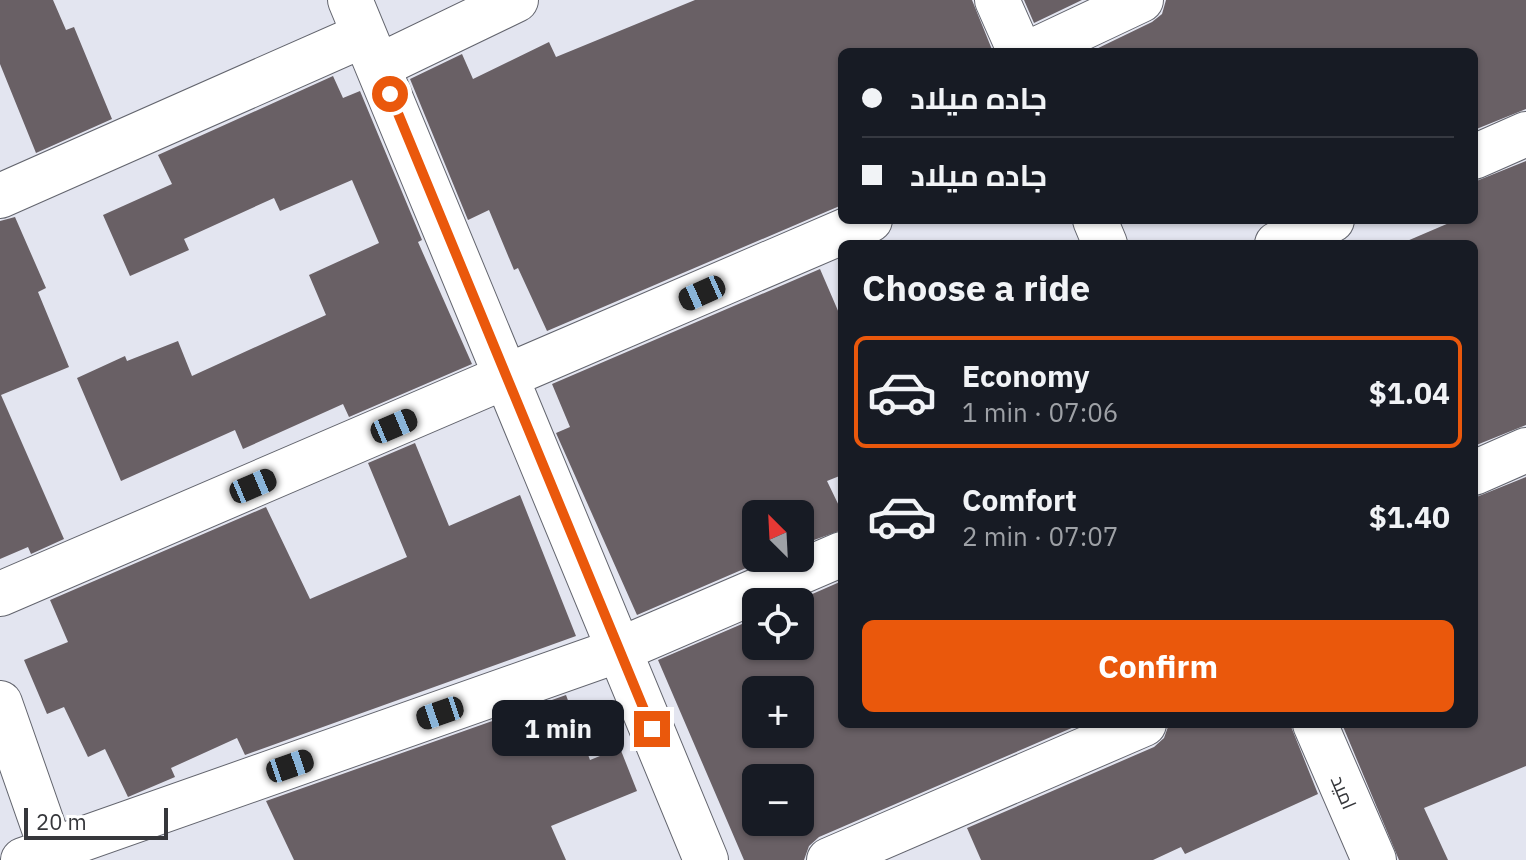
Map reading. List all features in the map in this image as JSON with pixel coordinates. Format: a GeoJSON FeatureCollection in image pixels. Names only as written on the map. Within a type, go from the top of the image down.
{"type":"FeatureCollection","features":[{"type":"Feature","properties":{"kind":"street"},"geometry":{"type":"LineString","coordinates":[[0,196],[364,34],[516,0]]}},
{"type":"Feature","properties":{"kind":"street"},"geometry":{"type":"LineString","coordinates":[[997,0],[1018,48]]}},
{"type":"Feature","properties":{"kind":"street"},"geometry":{"type":"LineString","coordinates":[[1039,48],[1141,0]]}},
{"type":"Feature","properties":{"kind":"street"},"geometry":{"type":"LineString","coordinates":[[364,34],[706,860]]}},
{"type":"Feature","properties":{"kind":"street"},"geometry":{"type":"LineString","coordinates":[[1478,155],[1526,134]]}},
{"type":"Feature","properties":{"kind":"street"},"geometry":{"type":"LineString","coordinates":[[0,594],[861,224]]}},
{"type":"Feature","properties":{"kind":"street"},"geometry":{"type":"LineString","coordinates":[[1286,240],[1323,224]]}},
{"type":"Feature","properties":{"kind":"street"},"geometry":{"type":"LineString","coordinates":[[1478,471],[1526,450]]}},
{"type":"Feature","properties":{"kind":"street"},"geometry":{"type":"LineString","coordinates":[[0,703],[43,856],[619,650],[838,556]]}},
{"type":"Feature","properties":{"kind":"street"},"geometry":{"type":"LineString","coordinates":[[829,860],[1135,728]]}},
{"type":"Feature","properties":{"kind":"street","name":"امید"},"geometry":{"type":"LineString","coordinates":[[1317,728],[1374,860]]}},
{"type":"Feature","properties":{"kind":"building"},"geometry":{"type":"Polygon","coordinates":[[[0,0],[53,0],[66,30],[74,27],[112,119],[36,153],[0,64],[0,0]]]}},
{"type":"Feature","properties":{"kind":"building"},"geometry":{"type":"Polygon","coordinates":[[[695,0],[972,0],[991,48],[838,48],[838,207],[547,331],[518,268],[514,270],[489,210],[468,220],[410,79],[462,54],[473,79],[549,42],[556,57],[695,0]]]}},
{"type":"Feature","properties":{"kind":"building"},"geometry":{"type":"Polygon","coordinates":[[[1024,0],[1082,0],[1034,23],[1024,0]]]}},
{"type":"Feature","properties":{"kind":"building"},"geometry":{"type":"Polygon","coordinates":[[[1166,0],[1526,0],[1526,109],[1478,128],[1478,48],[1098,48],[1162,14],[1166,0]]]}},
{"type":"Feature","properties":{"kind":"building"},"geometry":{"type":"Polygon","coordinates":[[[333,76],[343,98],[360,91],[422,240],[418,242],[472,364],[349,417],[343,404],[243,449],[235,430],[121,481],[77,378],[125,356],[127,361],[178,341],[192,376],[326,315],[309,275],[379,243],[352,180],[280,211],[274,198],[184,239],[189,250],[130,276],[103,215],[172,184],[158,155],[333,76]]]}},
{"type":"Feature","properties":{"kind":"building"},"geometry":{"type":"Polygon","coordinates":[[[1526,161],[1526,425],[1478,444],[1478,240],[1409,240],[1447,224],[1478,224],[1478,180],[1526,161]]]}},
{"type":"Feature","properties":{"kind":"building"},"geometry":{"type":"Polygon","coordinates":[[[15,217],[46,288],[38,292],[69,367],[1,395],[64,539],[31,554],[28,547],[0,559],[0,221],[15,217]]]}},
{"type":"Feature","properties":{"kind":"building"},"geometry":{"type":"Polygon","coordinates":[[[820,269],[838,311],[838,477],[827,481],[838,504],[838,531],[814,540],[814,500],[742,500],[742,570],[637,615],[556,433],[570,427],[552,384],[820,269]]]}},
{"type":"Feature","properties":{"kind":"building"},"geometry":{"type":"Polygon","coordinates":[[[415,443],[449,526],[520,495],[576,636],[245,755],[237,738],[171,768],[175,777],[128,797],[105,749],[88,757],[64,707],[47,714],[24,660],[68,642],[50,600],[266,507],[310,599],[407,557],[368,463],[415,443]]]}},
{"type":"Feature","properties":{"kind":"building"},"geometry":{"type":"Polygon","coordinates":[[[1526,477],[1526,766],[1424,808],[1448,860],[1399,860],[1344,728],[1478,728],[1478,496],[1526,477]]]}},
{"type":"Feature","properties":{"kind":"building"},"geometry":{"type":"Polygon","coordinates":[[[838,583],[838,728],[1072,728],[819,837],[809,846],[804,860],[744,860],[658,660],[742,624],[742,660],[814,660],[814,593],[838,583]]]}},
{"type":"Feature","properties":{"kind":"building"},"geometry":{"type":"Polygon","coordinates":[[[566,695],[590,760],[620,748],[637,791],[551,826],[566,860],[294,860],[266,801],[566,695]]]}},
{"type":"Feature","properties":{"kind":"building"},"geometry":{"type":"Polygon","coordinates":[[[1168,728],[1292,728],[1318,794],[1185,854],[1181,847],[1153,860],[981,860],[967,828],[1154,747],[1164,738],[1168,728]]]}},
{"type":"Feature","properties":{"kind":"route"},"geometry":{"type":"LineString","coordinates":[[390,94],[652,729]]}}]}
